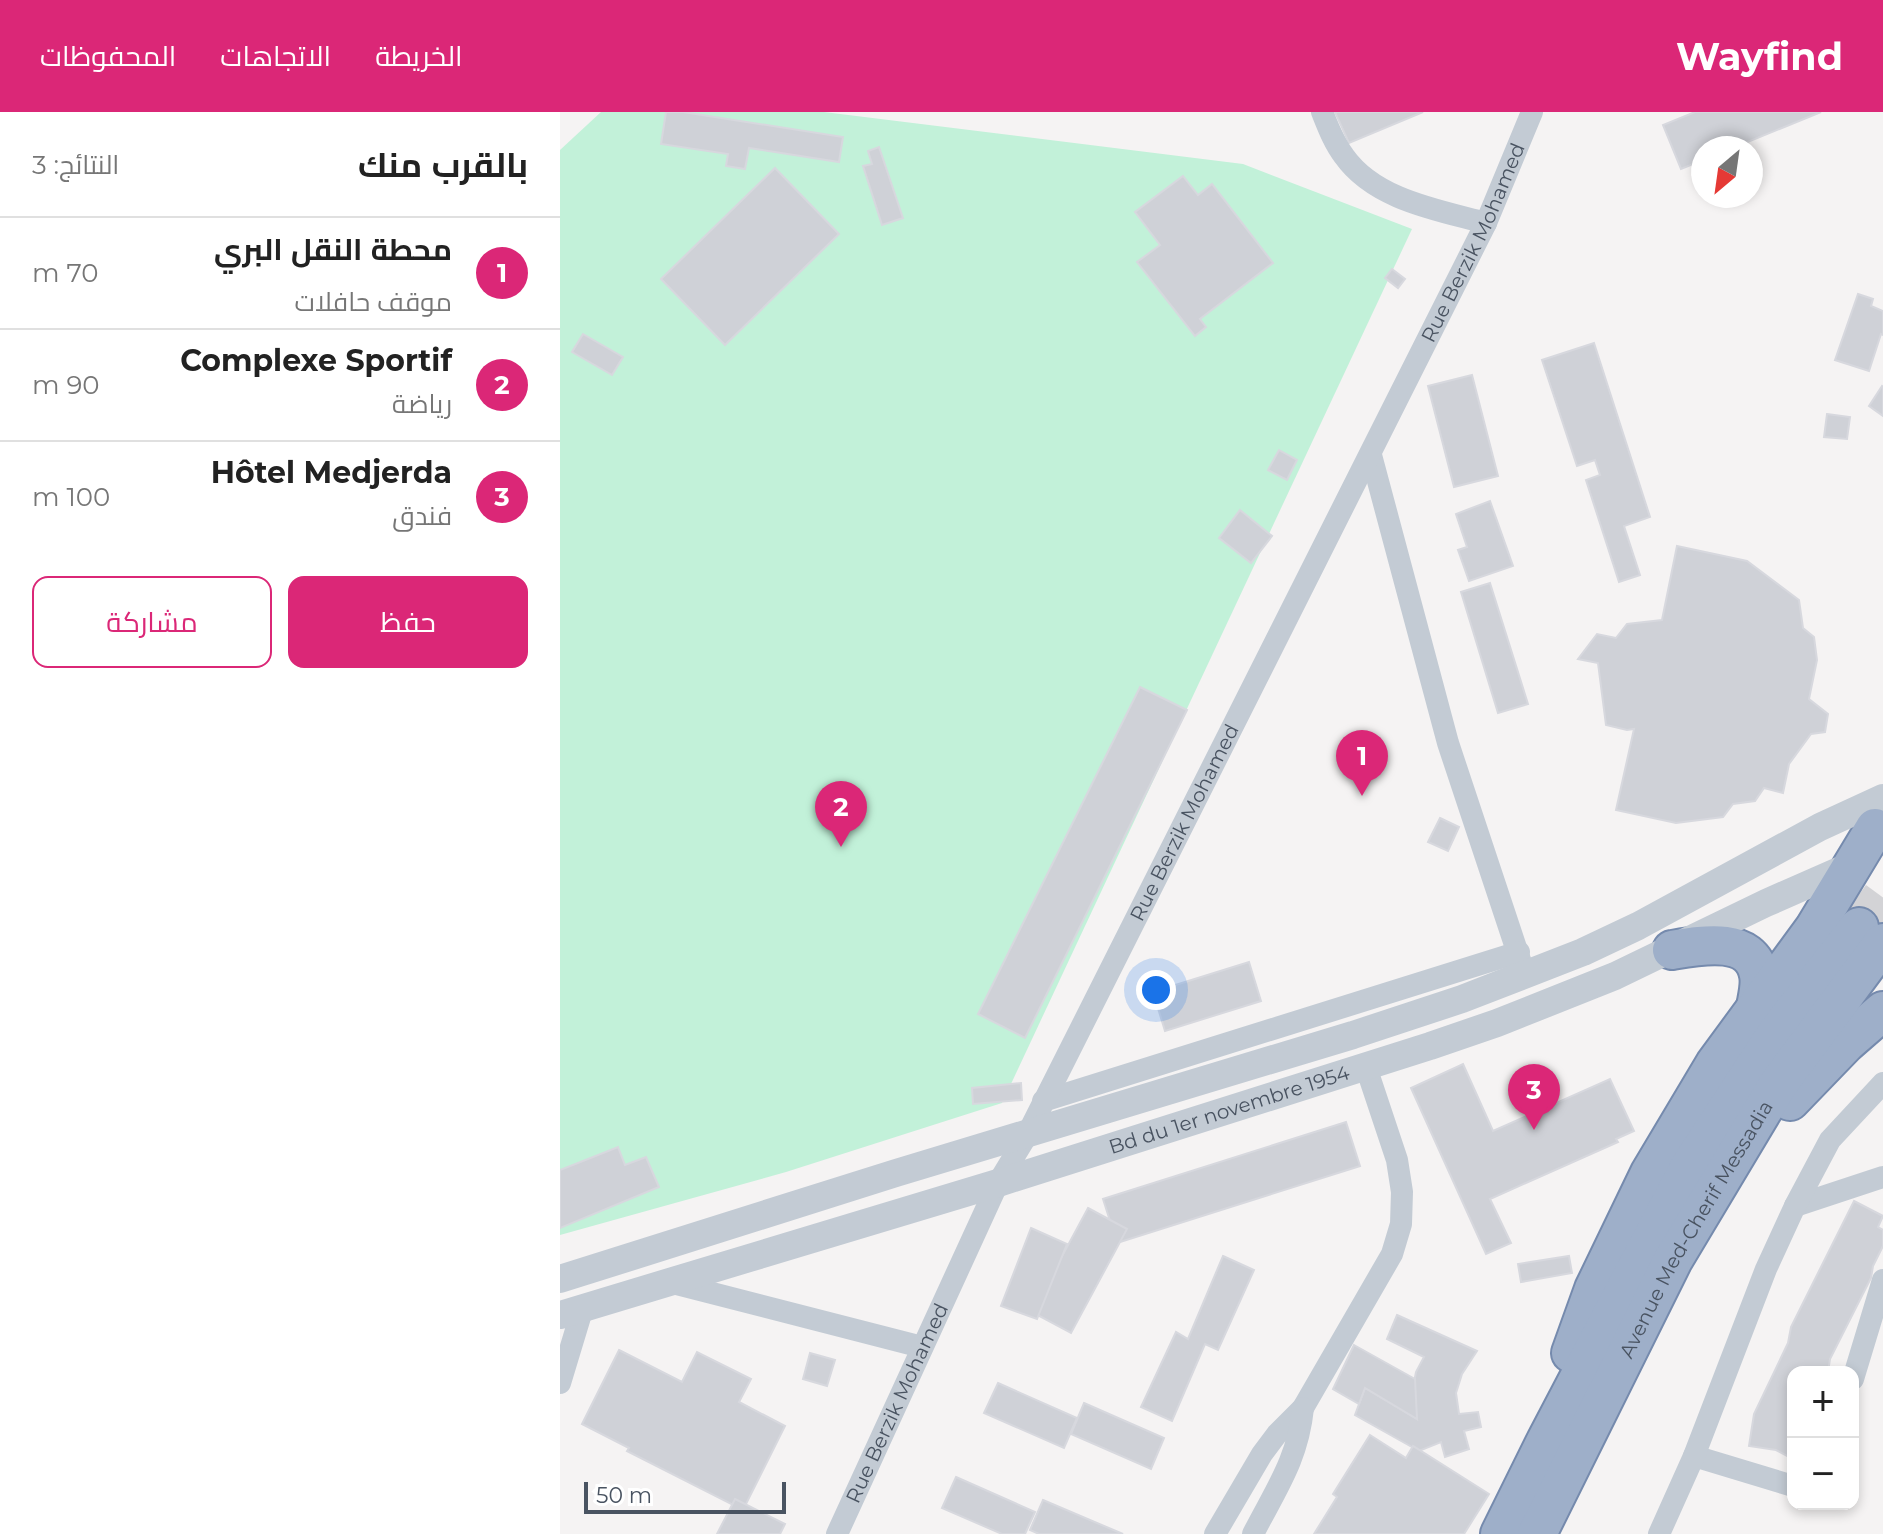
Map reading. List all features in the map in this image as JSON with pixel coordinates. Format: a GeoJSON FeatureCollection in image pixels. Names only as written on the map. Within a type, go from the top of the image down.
{"type":"FeatureCollection","features":[{"type":"Feature","properties":{"kind":"highway"},"geometry":{"type":"LineString","coordinates":[[1546,1441],[1594,1289],[1650,1173],[1715,1064],[1814,929],[1876,835]]}},
{"type":"Feature","properties":{"kind":"highway"},"geometry":{"type":"LineString","coordinates":[[1500,1534],[1690,1166],[1776,1034],[1871,935]]}},
{"type":"Feature","properties":{"kind":"highway","name":"Avenue Med-Cherif Messadia"},"geometry":{"type":"LineString","coordinates":[[1537,1534],[1673,1260],[1871,935]]}},
{"type":"Feature","properties":{"kind":"highway"},"geometry":{"type":"LineString","coordinates":[[1672,950],[1706,945],[1736,947],[1746,953],[1759,972],[1756,1007]]}},
{"type":"Feature","properties":{"kind":"highway"},"geometry":{"type":"LineString","coordinates":[[1715,1193],[1800,1089],[1883,1011]]}},
{"type":"Feature","properties":{"kind":"street"},"geometry":{"type":"LineString","coordinates":[[1322,112],[1344,158],[1369,181],[1416,203],[1486,223]]}},
{"type":"Feature","properties":{"kind":"street","name":"Rue Berzik Mohamed"},"geometry":{"type":"LineString","coordinates":[[837,1534],[998,1183],[1027,1135],[1371,455],[1486,223],[1532,112]]}},
{"type":"Feature","properties":{"kind":"street"},"geometry":{"type":"LineString","coordinates":[[1371,455],[1448,743],[1522,964]]}},
{"type":"Feature","properties":{"kind":"street"},"geometry":{"type":"LineString","coordinates":[[1043,1101],[1522,964],[1583,952],[1638,926],[1820,827],[1876,835]]}},
{"type":"Feature","properties":{"kind":"street","name":"Bd du 1er novembre 1954"},"geometry":{"type":"LineString","coordinates":[[571,1311],[998,1183],[1366,1067],[1533,1009],[1615,976],[1766,903],[1876,835]]}},
{"type":"Feature","properties":{"kind":"street"},"geometry":{"type":"LineString","coordinates":[[560,1279],[1353,1035],[1522,964]]}},
{"type":"Feature","properties":{"kind":"street"},"geometry":{"type":"LineString","coordinates":[[1215,1534],[1262,1454],[1303,1408],[1392,1254],[1401,1224],[1402,1192],[1397,1160],[1366,1067]]}},
{"type":"Feature","properties":{"kind":"street"},"geometry":{"type":"LineString","coordinates":[[1659,1534],[1694,1456],[1766,1269],[1795,1206],[1830,1140],[1883,1083]]}},
{"type":"Feature","properties":{"kind":"street"},"geometry":{"type":"LineString","coordinates":[[1795,1206],[1883,1177]]}},
{"type":"Feature","properties":{"kind":"street"},"geometry":{"type":"LineString","coordinates":[[1857,1366],[1883,1280]]}},
{"type":"Feature","properties":{"kind":"street"},"geometry":{"type":"LineString","coordinates":[[669,1282],[922,1347]]}},
{"type":"Feature","properties":{"kind":"street"},"geometry":{"type":"LineString","coordinates":[[560,1383],[571,1311]]}},
{"type":"Feature","properties":{"kind":"street"},"geometry":{"type":"LineString","coordinates":[[1253,1534],[1292,1459],[1301,1429],[1303,1408]]}},
{"type":"Feature","properties":{"kind":"street"},"geometry":{"type":"LineString","coordinates":[[1694,1456],[1787,1484]]}},
{"type":"Feature","properties":{"kind":"green space"},"geometry":{"type":"Polygon","coordinates":[[[601,112],[824,112],[1243,164],[1412,229],[1002,1103],[786,1172],[560,1235],[560,150],[601,112]]]}},
{"type":"Feature","properties":{"kind":"building"},"geometry":{"type":"Polygon","coordinates":[[[666,112],[843,137],[839,162],[749,148],[745,169],[726,166],[728,154],[661,144],[666,112]]]}},
{"type":"Feature","properties":{"kind":"building"},"geometry":{"type":"Polygon","coordinates":[[[1335,112],[1423,112],[1349,143],[1335,112]]]}},
{"type":"Feature","properties":{"kind":"building"},"geometry":{"type":"Polygon","coordinates":[[[1695,112],[1821,112],[1762,136],[1691,136],[1691,165],[1681,169],[1663,125],[1695,112]]]}},
{"type":"Feature","properties":{"kind":"building"},"geometry":{"type":"Polygon","coordinates":[[[879,147],[903,218],[882,225],[863,166],[872,164],[868,151],[879,147]]]}},
{"type":"Feature","properties":{"kind":"building"},"geometry":{"type":"Polygon","coordinates":[[[775,168],[839,234],[725,345],[661,279],[775,168]]]}},
{"type":"Feature","properties":{"kind":"building"},"geometry":{"type":"Polygon","coordinates":[[[1183,176],[1198,195],[1212,184],[1273,263],[1200,319],[1206,327],[1195,336],[1137,262],[1160,245],[1135,212],[1183,176]]]}},
{"type":"Feature","properties":{"kind":"building"},"geometry":{"type":"Polygon","coordinates":[[[1392,269],[1405,279],[1398,288],[1385,278],[1392,269]]]}},
{"type":"Feature","properties":{"kind":"building"},"geometry":{"type":"Polygon","coordinates":[[[1858,294],[1873,299],[1871,306],[1883,311],[1883,335],[1869,371],[1835,360],[1858,294]]]}},
{"type":"Feature","properties":{"kind":"building"},"geometry":{"type":"Polygon","coordinates":[[[583,334],[623,357],[612,375],[572,352],[583,334]]]}},
{"type":"Feature","properties":{"kind":"building"},"geometry":{"type":"Polygon","coordinates":[[[1594,343],[1650,517],[1624,526],[1640,575],[1619,582],[1586,480],[1600,475],[1595,460],[1577,466],[1542,360],[1594,343]]]}},
{"type":"Feature","properties":{"kind":"building"},"geometry":{"type":"Polygon","coordinates":[[[1472,375],[1498,476],[1454,487],[1428,386],[1472,375]]]}},
{"type":"Feature","properties":{"kind":"building"},"geometry":{"type":"Polygon","coordinates":[[[1883,387],[1883,416],[1869,406],[1883,387]]]}},
{"type":"Feature","properties":{"kind":"building"},"geometry":{"type":"Polygon","coordinates":[[[1827,414],[1850,417],[1847,439],[1824,437],[1827,414]]]}},
{"type":"Feature","properties":{"kind":"building"},"geometry":{"type":"Polygon","coordinates":[[[1279,450],[1297,460],[1287,480],[1268,470],[1279,450]]]}},
{"type":"Feature","properties":{"kind":"building"},"geometry":{"type":"Polygon","coordinates":[[[1490,501],[1513,566],[1469,581],[1458,550],[1467,547],[1456,514],[1490,501]]]}},
{"type":"Feature","properties":{"kind":"building"},"geometry":{"type":"Polygon","coordinates":[[[1240,510],[1272,536],[1251,563],[1219,538],[1240,510]]]}},
{"type":"Feature","properties":{"kind":"building"},"geometry":{"type":"Polygon","coordinates":[[[1677,546],[1747,561],[1799,600],[1803,628],[1814,637],[1817,660],[1809,699],[1828,714],[1825,732],[1811,734],[1789,764],[1783,793],[1764,788],[1755,801],[1733,804],[1723,817],[1676,823],[1616,810],[1634,729],[1606,725],[1598,663],[1578,659],[1597,634],[1616,638],[1627,624],[1662,620],[1677,546]]]}},
{"type":"Feature","properties":{"kind":"building"},"geometry":{"type":"Polygon","coordinates":[[[1490,583],[1528,704],[1498,713],[1461,592],[1490,583]]]}},
{"type":"Feature","properties":{"kind":"building"},"geometry":{"type":"Polygon","coordinates":[[[1140,687],[1187,710],[1025,1038],[978,1014],[1140,687]]]}},
{"type":"Feature","properties":{"kind":"building"},"geometry":{"type":"Polygon","coordinates":[[[1440,818],[1459,827],[1448,851],[1428,842],[1440,818]]]}},
{"type":"Feature","properties":{"kind":"building"},"geometry":{"type":"Polygon","coordinates":[[[1249,962],[1261,1001],[1165,1031],[1153,992],[1249,962]]]}},
{"type":"Feature","properties":{"kind":"building"},"geometry":{"type":"Polygon","coordinates":[[[1463,1064],[1493,1131],[1610,1079],[1634,1131],[1616,1139],[1618,1142],[1490,1199],[1511,1243],[1486,1254],[1411,1088],[1463,1064]]]}},
{"type":"Feature","properties":{"kind":"building"},"geometry":{"type":"Polygon","coordinates":[[[1021,1083],[1022,1100],[973,1104],[972,1088],[1021,1083]]]}},
{"type":"Feature","properties":{"kind":"building"},"geometry":{"type":"Polygon","coordinates":[[[1346,1122],[1360,1166],[1117,1243],[1103,1199],[1346,1122]]]}},
{"type":"Feature","properties":{"kind":"building"},"geometry":{"type":"Polygon","coordinates":[[[618,1147],[625,1165],[646,1157],[659,1187],[560,1228],[560,1170],[618,1147]]]}},
{"type":"Feature","properties":{"kind":"building"},"geometry":{"type":"Polygon","coordinates":[[[1854,1201],[1883,1216],[1878,1227],[1883,1230],[1883,1246],[1829,1366],[1787,1366],[1787,1456],[1776,1450],[1749,1446],[1754,1414],[1788,1343],[1791,1327],[1854,1201]]]}},
{"type":"Feature","properties":{"kind":"building"},"geometry":{"type":"Polygon","coordinates":[[[1088,1208],[1127,1229],[1071,1333],[1032,1312],[1088,1208]]]}},
{"type":"Feature","properties":{"kind":"building"},"geometry":{"type":"Polygon","coordinates":[[[1031,1228],[1067,1244],[1037,1319],[1001,1306],[1031,1228]]]}},
{"type":"Feature","properties":{"kind":"building"},"geometry":{"type":"Polygon","coordinates":[[[1223,1256],[1254,1270],[1218,1350],[1205,1344],[1172,1421],[1141,1407],[1176,1332],[1188,1339],[1223,1256]]]}},
{"type":"Feature","properties":{"kind":"building"},"geometry":{"type":"Polygon","coordinates":[[[1569,1256],[1572,1273],[1521,1282],[1518,1264],[1569,1256]]]}},
{"type":"Feature","properties":{"kind":"building"},"geometry":{"type":"Polygon","coordinates":[[[1397,1315],[1477,1351],[1462,1374],[1456,1393],[1459,1414],[1478,1412],[1481,1427],[1464,1431],[1469,1449],[1445,1457],[1441,1442],[1419,1451],[1355,1415],[1365,1388],[1417,1419],[1413,1387],[1424,1357],[1387,1339],[1397,1315]]]}},
{"type":"Feature","properties":{"kind":"building"},"geometry":{"type":"Polygon","coordinates":[[[1354,1345],[1415,1379],[1417,1419],[1365,1388],[1359,1404],[1333,1389],[1354,1345]]]}},
{"type":"Feature","properties":{"kind":"building"},"geometry":{"type":"Polygon","coordinates":[[[619,1350],[682,1382],[697,1352],[751,1379],[739,1402],[785,1426],[743,1510],[627,1451],[629,1448],[582,1424],[619,1350]]]}},
{"type":"Feature","properties":{"kind":"building"},"geometry":{"type":"Polygon","coordinates":[[[810,1353],[835,1360],[827,1386],[803,1379],[810,1353]]]}},
{"type":"Feature","properties":{"kind":"building"},"geometry":{"type":"Polygon","coordinates":[[[998,1383],[1077,1418],[1064,1448],[984,1413],[998,1383]]]}},
{"type":"Feature","properties":{"kind":"building"},"geometry":{"type":"Polygon","coordinates":[[[1084,1403],[1164,1438],[1151,1469],[1071,1434],[1084,1403]]]}},
{"type":"Feature","properties":{"kind":"building"},"geometry":{"type":"Polygon","coordinates":[[[1370,1435],[1406,1458],[1413,1446],[1489,1494],[1464,1534],[1314,1534],[1337,1497],[1333,1494],[1370,1435]]]}},
{"type":"Feature","properties":{"kind":"building"},"geometry":{"type":"Polygon","coordinates":[[[956,1477],[1035,1512],[1025,1534],[1002,1534],[942,1508],[956,1477]]]}},
{"type":"Feature","properties":{"kind":"building"},"geometry":{"type":"Polygon","coordinates":[[[735,1499],[785,1524],[780,1534],[717,1534],[735,1499]]]}},
{"type":"Feature","properties":{"kind":"building"},"geometry":{"type":"Polygon","coordinates":[[[1043,1500],[1123,1534],[1039,1534],[1030,1530],[1043,1500]]]}},
{"type":"Feature","properties":{"kind":"tunnel"},"geometry":{"type":"LineString","coordinates":[[1859,927],[1883,894]]}},
{"type":"Feature","properties":{"kind":"place","name":"محطة النقل البري"},"geometry":{"type":"Point","coordinates":[1362,796]}},
{"type":"Feature","properties":{"kind":"place","name":"Complexe Sportif"},"geometry":{"type":"Point","coordinates":[841,847]}},
{"type":"Feature","properties":{"kind":"place","name":"Hôtel Medjerda"},"geometry":{"type":"Point","coordinates":[1534,1130]}}]}
